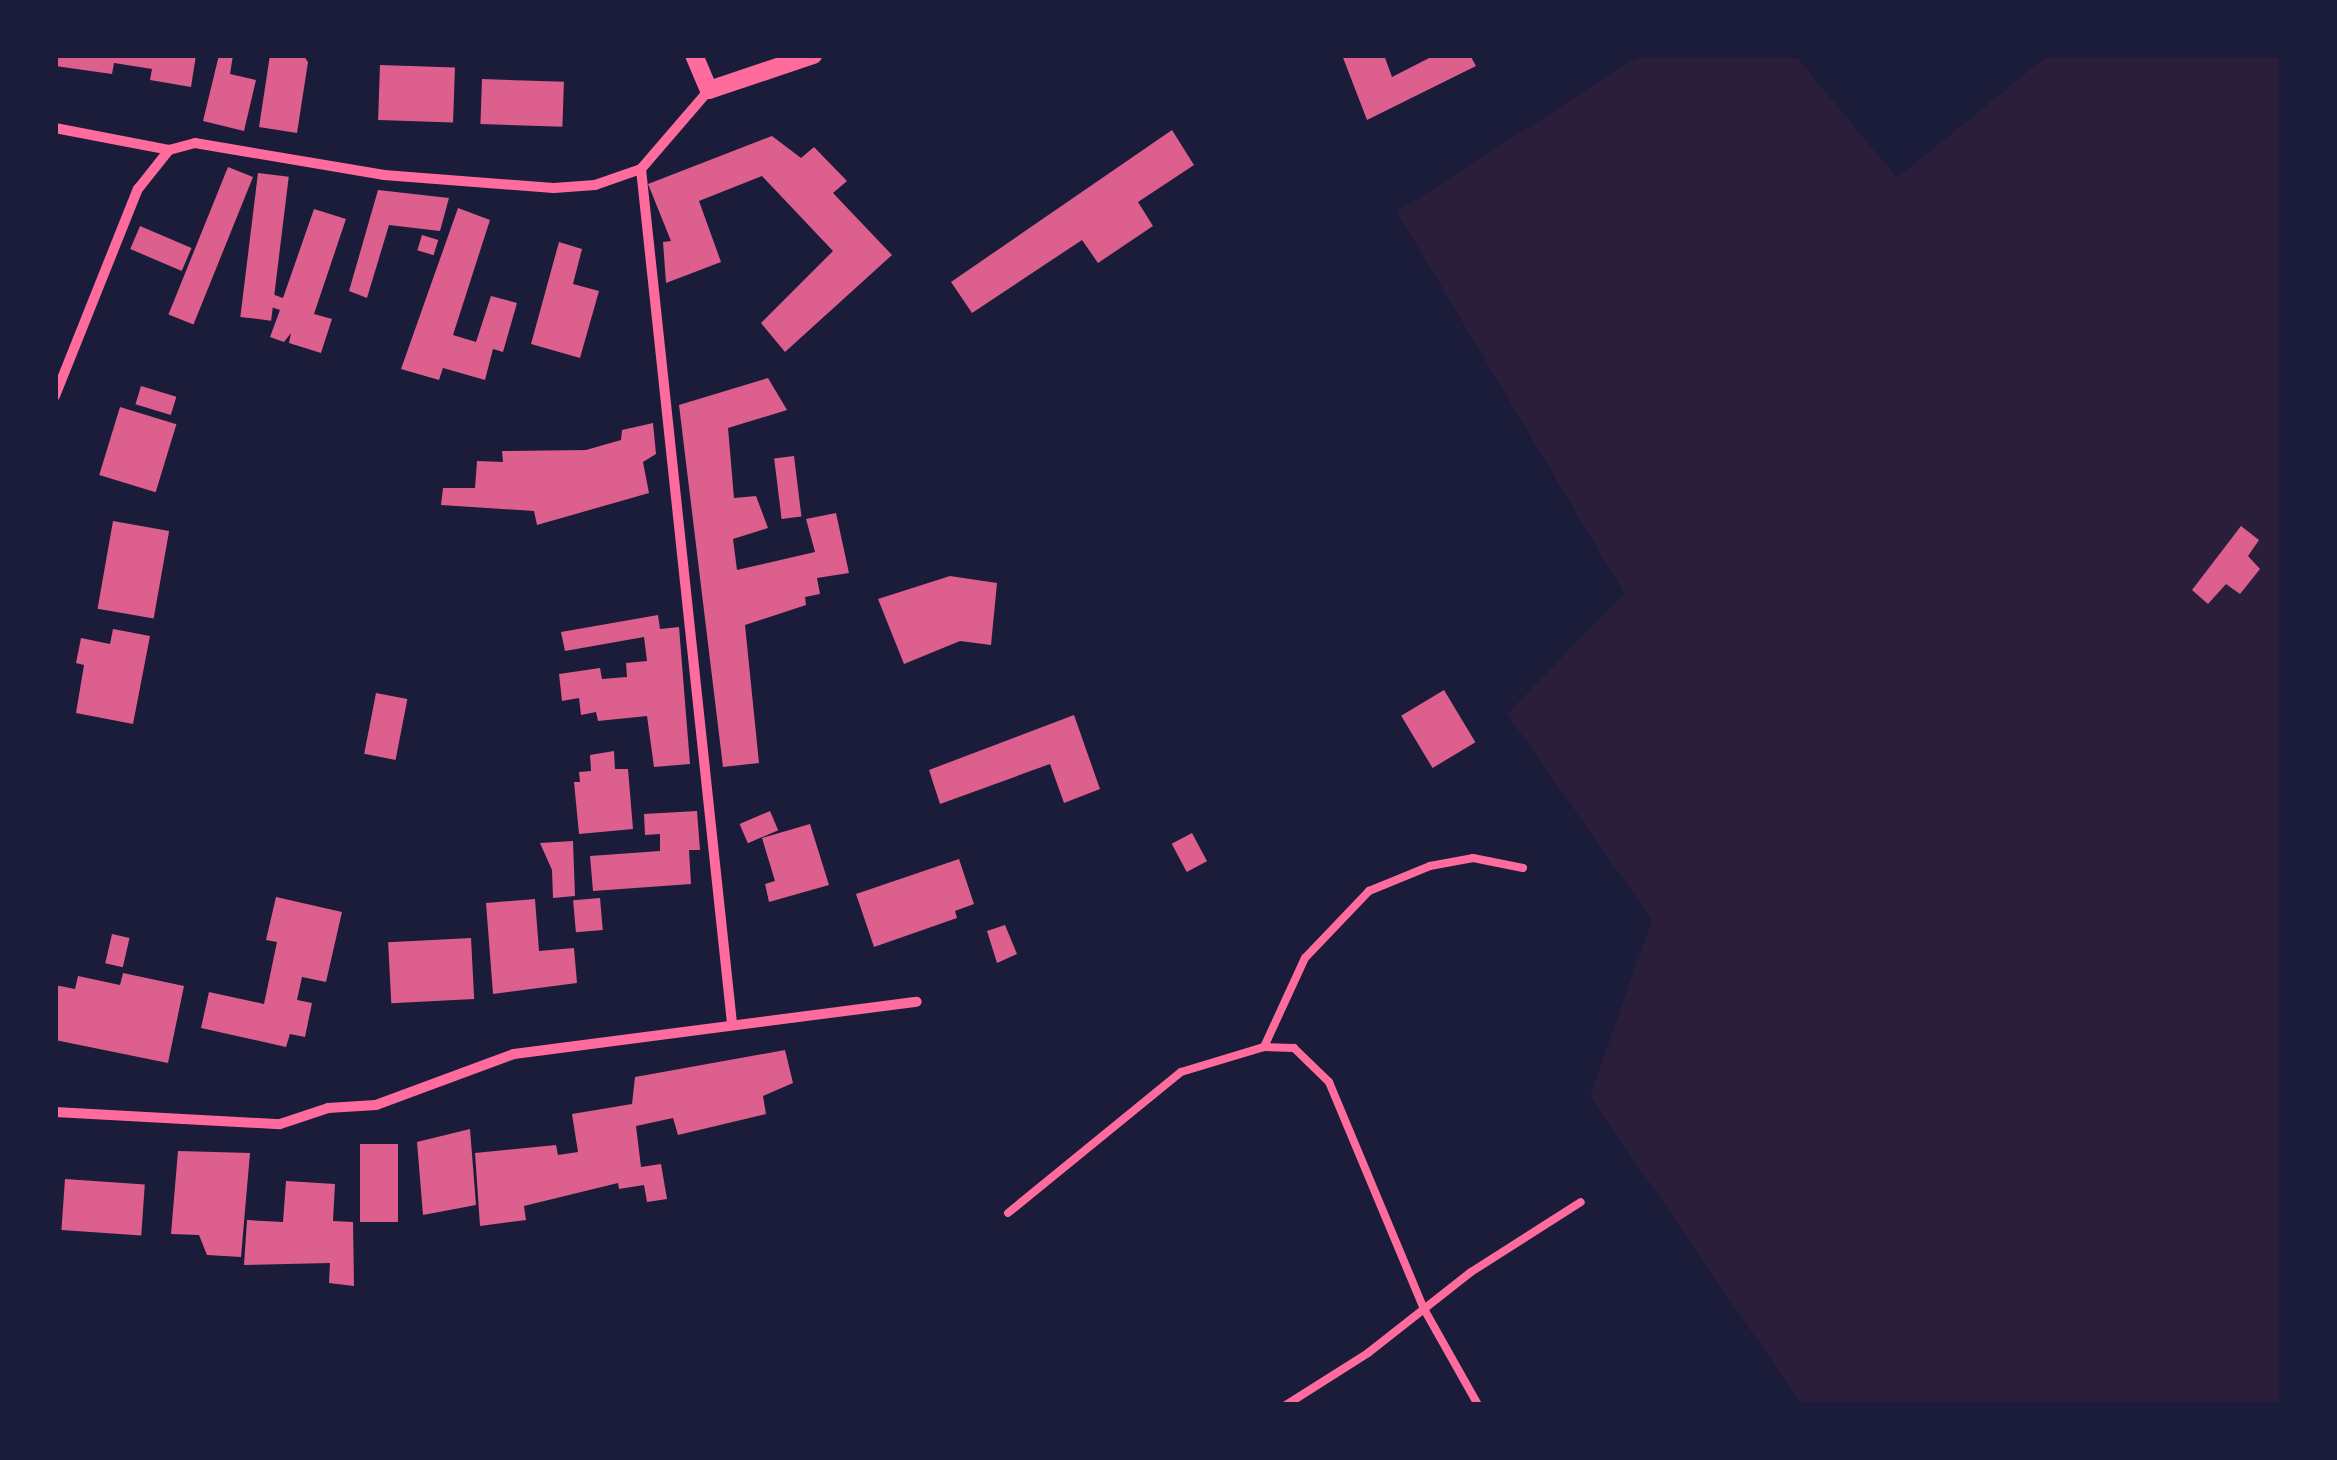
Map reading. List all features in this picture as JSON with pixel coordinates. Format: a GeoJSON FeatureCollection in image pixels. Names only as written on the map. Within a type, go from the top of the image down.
{"type":"FeatureCollection","features":[{"type":"Feature","properties":{"kind":"street"},"geometry":{"type":"LineString","coordinates":[[694,55],[709,90]]}},
{"type":"Feature","properties":{"kind":"street"},"geometry":{"type":"LineString","coordinates":[[55,128],[169,150],[195,143],[367,172],[526,188],[594,185],[641,168],[709,90],[814,55]]}},
{"type":"Feature","properties":{"kind":"street"},"geometry":{"type":"LineString","coordinates":[[55,396],[138,190],[169,150]]}},
{"type":"Feature","properties":{"kind":"street"},"geometry":{"type":"LineString","coordinates":[[641,168],[732,1023]]}},
{"type":"Feature","properties":{"kind":"street"},"geometry":{"type":"LineString","coordinates":[[55,1112],[290,1122],[328,1108],[376,1105],[499,1057],[732,1023],[917,1002]]}},
{"type":"Feature","properties":{"kind":"lane"},"geometry":{"type":"LineString","coordinates":[[1264,1046],[1305,958],[1369,892],[1430,866],[1473,858],[1523,868]]}},
{"type":"Feature","properties":{"kind":"lane"},"geometry":{"type":"LineString","coordinates":[[1008,1213],[1182,1072],[1264,1046],[1294,1048],[1329,1082],[1424,1309],[1478,1405]]}},
{"type":"Feature","properties":{"kind":"lane"},"geometry":{"type":"LineString","coordinates":[[1286,1405],[1581,1202]]}},
{"type":"Feature","properties":{"kind":"shaded area"},"geometry":{"type":"Polygon","coordinates":[[[1641,55],[1795,55],[1897,178],[2048,55],[2282,55],[2282,1405],[1802,1405],[1590,1096],[1652,920],[1507,714],[1624,593],[1397,212],[1641,55]]]}},
{"type":"Feature","properties":{"kind":"building"},"geometry":{"type":"Polygon","coordinates":[[[55,55],[196,55],[191,87],[150,80],[152,69],[114,63],[112,74],[55,66],[55,55]]]}},
{"type":"Feature","properties":{"kind":"building"},"geometry":{"type":"Polygon","coordinates":[[[219,55],[233,55],[230,74],[256,80],[244,131],[203,121],[219,55]]]}},
{"type":"Feature","properties":{"kind":"building"},"geometry":{"type":"Polygon","coordinates":[[[270,55],[303,55],[308,62],[297,133],[259,127],[270,55]]]}},
{"type":"Feature","properties":{"kind":"building"},"geometry":{"type":"Polygon","coordinates":[[[1342,55],[1384,55],[1392,77],[1435,55],[1470,55],[1476,66],[1367,120],[1342,55]]]}},
{"type":"Feature","properties":{"kind":"building"},"geometry":{"type":"Polygon","coordinates":[[[380,65],[455,68],[453,123],[378,120],[380,65]]]}},
{"type":"Feature","properties":{"kind":"building"},"geometry":{"type":"Polygon","coordinates":[[[482,79],[564,82],[562,127],[480,124],[482,79]]]}},
{"type":"Feature","properties":{"kind":"building"},"geometry":{"type":"Polygon","coordinates":[[[1172,130],[1194,165],[1138,202],[1153,226],[1098,263],[1082,240],[972,313],[951,282],[1172,130]]]}},
{"type":"Feature","properties":{"kind":"building"},"geometry":{"type":"Polygon","coordinates":[[[772,136],[801,158],[814,147],[847,181],[833,193],[892,255],[785,352],[761,323],[833,251],[762,176],[699,201],[721,262],[666,283],[663,242],[671,241],[648,184],[772,136]]]}},
{"type":"Feature","properties":{"kind":"building"},"geometry":{"type":"Polygon","coordinates":[[[228,167],[253,177],[193,325],[168,314],[228,167]]]}},
{"type":"Feature","properties":{"kind":"building"},"geometry":{"type":"Polygon","coordinates":[[[258,173],[289,177],[271,321],[240,317],[258,173]]]}},
{"type":"Feature","properties":{"kind":"building"},"geometry":{"type":"Polygon","coordinates":[[[378,190],[449,198],[440,231],[389,225],[367,298],[349,291],[378,190]]]}},
{"type":"Feature","properties":{"kind":"building"},"geometry":{"type":"Polygon","coordinates":[[[458,208],[490,220],[453,335],[476,342],[491,296],[517,303],[503,352],[493,349],[485,380],[443,368],[439,380],[401,369],[458,208]]]}},
{"type":"Feature","properties":{"kind":"building"},"geometry":{"type":"Polygon","coordinates":[[[314,209],[346,219],[314,314],[332,319],[321,353],[289,343],[291,333],[284,342],[270,337],[280,310],[268,306],[272,294],[283,298],[314,209]]]}},
{"type":"Feature","properties":{"kind":"building"},"geometry":{"type":"Polygon","coordinates":[[[140,226],[192,248],[182,271],[130,249],[140,226]]]}},
{"type":"Feature","properties":{"kind":"building"},"geometry":{"type":"Polygon","coordinates":[[[422,235],[438,240],[434,255],[417,250],[422,235]]]}},
{"type":"Feature","properties":{"kind":"building"},"geometry":{"type":"Polygon","coordinates":[[[559,242],[582,249],[573,284],[599,291],[580,358],[531,344],[559,242]]]}},
{"type":"Feature","properties":{"kind":"building"},"geometry":{"type":"Polygon","coordinates":[[[768,378],[787,410],[728,428],[734,498],[756,496],[768,528],[733,539],[737,570],[815,552],[806,519],[836,513],[849,573],[817,578],[820,594],[805,597],[806,605],[745,625],[759,763],[723,767],[679,405],[768,378]]]}},
{"type":"Feature","properties":{"kind":"building"},"geometry":{"type":"Polygon","coordinates":[[[141,386],[176,397],[171,415],[135,404],[141,386]]]}},
{"type":"Feature","properties":{"kind":"building"},"geometry":{"type":"Polygon","coordinates":[[[120,407],[176,424],[156,492],[99,475],[120,407]]]}},
{"type":"Feature","properties":{"kind":"building"},"geometry":{"type":"Polygon","coordinates":[[[653,423],[656,454],[643,462],[649,493],[537,525],[534,511],[441,505],[443,488],[475,488],[477,461],[503,462],[502,451],[586,450],[621,440],[622,430],[653,423]]]}},
{"type":"Feature","properties":{"kind":"building"},"geometry":{"type":"Polygon","coordinates":[[[794,456],[801,517],[782,519],[774,458],[794,456]]]}},
{"type":"Feature","properties":{"kind":"building"},"geometry":{"type":"Polygon","coordinates":[[[113,521],[169,531],[154,619],[98,609],[113,521]]]}},
{"type":"Feature","properties":{"kind":"building"},"geometry":{"type":"Polygon","coordinates":[[[2241,526],[2259,540],[2248,556],[2260,569],[2240,594],[2226,584],[2208,604],[2192,590],[2241,526]]]}},
{"type":"Feature","properties":{"kind":"building"},"geometry":{"type":"Polygon","coordinates":[[[950,576],[997,583],[991,645],[960,641],[904,664],[878,599],[950,576]]]}},
{"type":"Feature","properties":{"kind":"building"},"geometry":{"type":"Polygon","coordinates":[[[658,615],[660,629],[679,627],[690,764],[654,767],[647,716],[598,721],[596,712],[581,715],[579,698],[562,701],[559,674],[600,668],[602,679],[627,677],[626,663],[647,661],[644,637],[565,651],[561,632],[658,615]]]}},
{"type":"Feature","properties":{"kind":"building"},"geometry":{"type":"Polygon","coordinates":[[[113,629],[150,636],[133,724],[76,713],[84,665],[76,663],[81,638],[110,644],[113,629]]]}},
{"type":"Feature","properties":{"kind":"building"},"geometry":{"type":"Polygon","coordinates":[[[1444,690],[1475,742],[1433,768],[1401,716],[1444,690]]]}},
{"type":"Feature","properties":{"kind":"building"},"geometry":{"type":"Polygon","coordinates":[[[376,693],[407,699],[396,760],[364,754],[376,693]]]}},
{"type":"Feature","properties":{"kind":"building"},"geometry":{"type":"Polygon","coordinates":[[[1074,715],[1100,789],[1064,803],[1050,764],[940,804],[929,770],[1074,715]]]}},
{"type":"Feature","properties":{"kind":"building"},"geometry":{"type":"Polygon","coordinates":[[[614,751],[615,769],[628,769],[633,829],[579,834],[574,782],[580,782],[579,772],[591,771],[590,755],[614,751]]]}},
{"type":"Feature","properties":{"kind":"building"},"geometry":{"type":"Polygon","coordinates":[[[697,811],[700,850],[689,850],[691,884],[593,891],[590,856],[660,851],[660,834],[645,835],[644,814],[697,811]]]}},
{"type":"Feature","properties":{"kind":"building"},"geometry":{"type":"Polygon","coordinates":[[[770,811],[778,830],[748,843],[740,824],[770,811]]]}},
{"type":"Feature","properties":{"kind":"building"},"geometry":{"type":"Polygon","coordinates":[[[810,824],[829,885],[769,902],[765,884],[775,881],[762,838],[810,824]]]}},
{"type":"Feature","properties":{"kind":"building"},"geometry":{"type":"Polygon","coordinates":[[[1192,833],[1207,861],[1187,872],[1172,844],[1192,833]]]}},
{"type":"Feature","properties":{"kind":"building"},"geometry":{"type":"Polygon","coordinates":[[[573,841],[575,896],[553,898],[552,870],[540,843],[573,841]]]}},
{"type":"Feature","properties":{"kind":"building"},"geometry":{"type":"Polygon","coordinates":[[[959,859],[974,904],[955,911],[957,918],[874,947],[856,894],[959,859]]]}},
{"type":"Feature","properties":{"kind":"building"},"geometry":{"type":"Polygon","coordinates":[[[276,897],[342,912],[326,982],[302,977],[297,1000],[312,1003],[305,1037],[290,1034],[286,1047],[201,1028],[209,992],[264,1004],[277,942],[266,940],[276,897]]]}},
{"type":"Feature","properties":{"kind":"building"},"geometry":{"type":"Polygon","coordinates":[[[600,898],[603,930],[576,932],[573,900],[600,898]]]}},
{"type":"Feature","properties":{"kind":"building"},"geometry":{"type":"Polygon","coordinates":[[[535,899],[539,951],[574,948],[577,983],[493,994],[486,903],[535,899]]]}},
{"type":"Feature","properties":{"kind":"building"},"geometry":{"type":"Polygon","coordinates":[[[1005,925],[1017,954],[997,963],[987,931],[1005,925]]]}},
{"type":"Feature","properties":{"kind":"building"},"geometry":{"type":"Polygon","coordinates":[[[112,934],[130,938],[123,967],[105,963],[112,934]]]}},
{"type":"Feature","properties":{"kind":"building"},"geometry":{"type":"Polygon","coordinates":[[[471,938],[474,999],[391,1003],[388,942],[471,938]]]}},
{"type":"Feature","properties":{"kind":"building"},"geometry":{"type":"Polygon","coordinates":[[[123,973],[184,986],[168,1063],[55,1040],[55,985],[75,989],[78,976],[120,985],[123,973]]]}},
{"type":"Feature","properties":{"kind":"building"},"geometry":{"type":"Polygon","coordinates":[[[785,1050],[793,1083],[763,1096],[766,1114],[678,1135],[673,1118],[636,1126],[641,1167],[661,1164],[667,1199],[647,1202],[644,1185],[619,1189],[618,1183],[524,1206],[526,1220],[480,1226],[475,1153],[556,1145],[558,1155],[578,1152],[572,1114],[632,1104],[635,1077],[785,1050]]]}},
{"type":"Feature","properties":{"kind":"building"},"geometry":{"type":"Polygon","coordinates":[[[470,1129],[476,1205],[423,1215],[417,1142],[470,1129]]]}},
{"type":"Feature","properties":{"kind":"building"},"geometry":{"type":"Polygon","coordinates":[[[360,1144],[398,1144],[398,1222],[360,1222],[360,1144]]]}},
{"type":"Feature","properties":{"kind":"building"},"geometry":{"type":"Polygon","coordinates":[[[178,1151],[250,1153],[241,1257],[207,1255],[199,1235],[171,1234],[178,1151]]]}},
{"type":"Feature","properties":{"kind":"building"},"geometry":{"type":"Polygon","coordinates":[[[65,1179],[145,1185],[141,1235],[61,1230],[65,1179]]]}},
{"type":"Feature","properties":{"kind":"building"},"geometry":{"type":"Polygon","coordinates":[[[286,1181],[335,1184],[333,1221],[353,1222],[354,1286],[329,1283],[330,1263],[244,1265],[247,1220],[283,1222],[286,1181]]]}}]}
